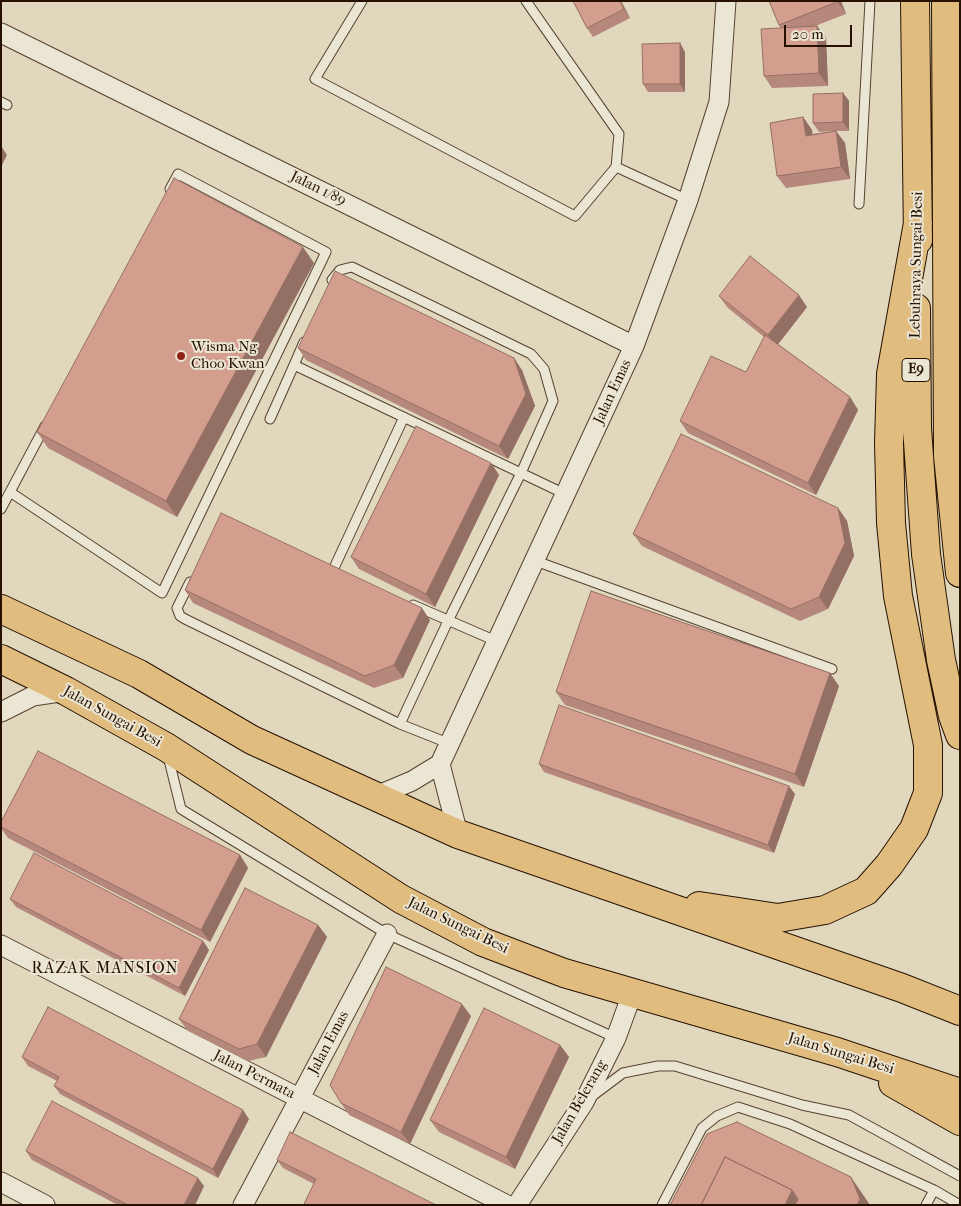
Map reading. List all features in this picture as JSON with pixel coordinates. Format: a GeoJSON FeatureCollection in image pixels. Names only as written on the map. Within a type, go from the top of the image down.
{"type":"FeatureCollection","features":[{"type":"Feature","properties":{"kind":"highway","name":"Lebuhraya Sungai Besi"},"geometry":{"type":"LineString","coordinates":[[915,1],[918,223],[917,428],[926,554],[941,660],[953,716],[960,735]]}},
{"type":"Feature","properties":{"kind":"highway","name":"Lebuhraya Sungai Besi"},"geometry":{"type":"LineString","coordinates":[[946,1],[948,456],[960,572]]}},
{"type":"Feature","properties":{"kind":"highway"},"geometry":{"type":"LineString","coordinates":[[631,895],[778,918],[825,910],[866,891],[890,865],[914,829],[928,793],[928,745],[898,596],[891,523],[891,374],[918,223]]}},
{"type":"Feature","properties":{"kind":"highway"},"geometry":{"type":"LineString","coordinates":[[1,609],[139,674],[252,740],[458,834],[902,988],[960,1011]]}},
{"type":"Feature","properties":{"kind":"highway","name":"Jalan Sungai Besi"},"geometry":{"type":"LineString","coordinates":[[1,659],[66,691],[166,747],[410,903],[483,942],[564,973],[837,1052],[960,1093]]}},
{"type":"Feature","properties":{"kind":"highway"},"geometry":{"type":"LineString","coordinates":[[837,1052],[960,1121]]}},
{"type":"Feature","properties":{"kind":"street","name":"Jalan Emas"},"geometry":{"type":"LineString","coordinates":[[440,764],[448,743],[634,346],[688,200],[719,102],[726,1]]}},
{"type":"Feature","properties":{"kind":"street","name":"Jalan 1/89"},"geometry":{"type":"LineString","coordinates":[[1,33],[634,346]]}},
{"type":"Feature","properties":{"kind":"street"},"geometry":{"type":"LineString","coordinates":[[1,712],[33,696],[66,691]]}},
{"type":"Feature","properties":{"kind":"street"},"geometry":{"type":"LineString","coordinates":[[374,797],[412,781],[440,764],[458,834]]}},
{"type":"Feature","properties":{"kind":"street","name":"Jalan Emas"},"geometry":{"type":"LineString","coordinates":[[243,1205],[387,934]]}},
{"type":"Feature","properties":{"kind":"street","name":"Jalan Permata"},"geometry":{"type":"LineString","coordinates":[[1,945],[507,1205]]}},
{"type":"Feature","properties":{"kind":"street","name":"Jalan Belerang"},"geometry":{"type":"LineString","coordinates":[[516,1205],[584,1102],[616,1038],[632,994]]}},
{"type":"Feature","properties":{"kind":"street"},"geometry":{"type":"LineString","coordinates":[[1,1182],[45,1205]]}},
{"type":"Feature","properties":{"kind":"lane"},"geometry":{"type":"LineString","coordinates":[[362,1],[315,79],[576,216],[616,167],[619,134],[526,1]]}},
{"type":"Feature","properties":{"kind":"lane"},"geometry":{"type":"LineString","coordinates":[[859,204],[870,1]]}},
{"type":"Feature","properties":{"kind":"lane"},"geometry":{"type":"LineString","coordinates":[[616,167],[688,200]]}},
{"type":"Feature","properties":{"kind":"lane"},"geometry":{"type":"LineString","coordinates":[[10,492],[162,593],[326,252],[178,174],[164,200]]}},
{"type":"Feature","properties":{"kind":"lane"},"geometry":{"type":"LineString","coordinates":[[330,285],[340,270],[352,267],[531,354],[544,369],[553,401],[522,473],[448,621],[400,724]]}},
{"type":"Feature","properties":{"kind":"lane"},"geometry":{"type":"LineString","coordinates":[[270,419],[310,330]]}},
{"type":"Feature","properties":{"kind":"lane"},"geometry":{"type":"LineString","coordinates":[[294,365],[565,494]]}},
{"type":"Feature","properties":{"kind":"lane"},"geometry":{"type":"LineString","coordinates":[[1,509],[52,413]]}},
{"type":"Feature","properties":{"kind":"lane"},"geometry":{"type":"LineString","coordinates":[[334,568],[404,418]]}},
{"type":"Feature","properties":{"kind":"lane"},"geometry":{"type":"LineString","coordinates":[[534,560],[832,669]]}},
{"type":"Feature","properties":{"kind":"lane"},"geometry":{"type":"LineString","coordinates":[[194,575],[177,608],[180,616],[184,619],[400,724],[448,743]]}},
{"type":"Feature","properties":{"kind":"lane"},"geometry":{"type":"LineString","coordinates":[[404,601],[496,641]]}},
{"type":"Feature","properties":{"kind":"lane"},"geometry":{"type":"LineString","coordinates":[[166,747],[181,809],[387,934],[616,1038]]}},
{"type":"Feature","properties":{"kind":"lane"},"geometry":{"type":"LineString","coordinates":[[584,1102],[623,1073],[658,1066],[675,1066],[802,1105],[849,1115],[960,1176]]}},
{"type":"Feature","properties":{"kind":"lane"},"geometry":{"type":"LineString","coordinates":[[662,1205],[702,1128],[717,1116],[738,1107],[790,1124],[934,1190],[960,1205]]}},
{"type":"Feature","properties":{"kind":"lane"},"geometry":{"type":"LineString","coordinates":[[926,1205],[934,1190]]}},
{"type":"Feature","properties":{"kind":"building"},"geometry":{"type":"Polygon","coordinates":[[[573,1],[620,1],[624,9],[587,28],[573,1]]]}},
{"type":"Feature","properties":{"kind":"building"},"geometry":{"type":"Polygon","coordinates":[[[769,1],[837,1],[837,2],[779,25],[769,1]]]}},
{"type":"Feature","properties":{"kind":"building"},"geometry":{"type":"Polygon","coordinates":[[[817,26],[819,73],[764,76],[761,29],[817,26]]]}},
{"type":"Feature","properties":{"kind":"building"},"geometry":{"type":"Polygon","coordinates":[[[680,43],[680,84],[643,84],[642,44],[680,43]]]}},
{"type":"Feature","properties":{"kind":"building"},"geometry":{"type":"Polygon","coordinates":[[[843,93],[843,122],[813,123],[813,94],[843,93]]]}},
{"type":"Feature","properties":{"kind":"building"},"geometry":{"type":"Polygon","coordinates":[[[803,117],[806,136],[836,131],[841,167],[777,176],[770,123],[803,117]]]}},
{"type":"Feature","properties":{"kind":"building","name":"Wisma Ng Choo Kwan"},"geometry":{"type":"Polygon","coordinates":[[[174,178],[303,247],[166,501],[37,432],[174,178]]]}},
{"type":"Feature","properties":{"kind":"building"},"geometry":{"type":"Polygon","coordinates":[[[750,256],[799,295],[768,335],[719,296],[750,256]]]}},
{"type":"Feature","properties":{"kind":"building"},"geometry":{"type":"Polygon","coordinates":[[[335,271],[514,358],[526,394],[499,446],[298,348],[335,271]]]}},
{"type":"Feature","properties":{"kind":"building"},"geometry":{"type":"Polygon","coordinates":[[[765,335],[850,397],[808,483],[680,421],[711,356],[746,372],[765,335]]]}},
{"type":"Feature","properties":{"kind":"building"},"geometry":{"type":"Polygon","coordinates":[[[416,426],[491,463],[426,594],[351,557],[416,426]]]}},
{"type":"Feature","properties":{"kind":"building"},"geometry":{"type":"Polygon","coordinates":[[[681,434],[838,508],[845,543],[819,597],[791,609],[633,534],[681,434]]]}},
{"type":"Feature","properties":{"kind":"building"},"geometry":{"type":"Polygon","coordinates":[[[221,513],[422,608],[394,665],[365,676],[185,590],[221,513]]]}},
{"type":"Feature","properties":{"kind":"building"},"geometry":{"type":"Polygon","coordinates":[[[591,591],[830,673],[795,774],[556,692],[591,591]]]}},
{"type":"Feature","properties":{"kind":"building"},"geometry":{"type":"Polygon","coordinates":[[[559,705],[789,786],[768,845],[539,764],[559,705]]]}},
{"type":"Feature","properties":{"kind":"building"},"geometry":{"type":"Polygon","coordinates":[[[38,751],[240,855],[201,930],[1,827],[1,822],[38,751]]]}},
{"type":"Feature","properties":{"kind":"building"},"geometry":{"type":"Polygon","coordinates":[[[34,853],[203,941],[179,988],[10,899],[34,853]]]}},
{"type":"Feature","properties":{"kind":"building"},"geometry":{"type":"Polygon","coordinates":[[[245,888],[318,925],[257,1044],[239,1049],[179,1019],[245,888]]]}},
{"type":"Feature","properties":{"kind":"building"},"geometry":{"type":"Polygon","coordinates":[[[386,967],[462,1004],[401,1132],[341,1103],[330,1085],[386,967]]]}},
{"type":"Feature","properties":{"kind":"building"},"geometry":{"type":"Polygon","coordinates":[[[48,1007],[243,1110],[213,1169],[54,1086],[59,1077],[22,1057],[48,1007]]]}},
{"type":"Feature","properties":{"kind":"building"},"geometry":{"type":"Polygon","coordinates":[[[484,1008],[560,1045],[506,1157],[430,1120],[484,1008]]]}},
{"type":"Feature","properties":{"kind":"building"},"geometry":{"type":"Polygon","coordinates":[[[52,1101],[198,1178],[184,1205],[128,1205],[26,1151],[52,1101]]]}},
{"type":"Feature","properties":{"kind":"building"},"geometry":{"type":"Polygon","coordinates":[[[737,1122],[851,1177],[860,1199],[857,1205],[795,1205],[798,1199],[792,1190],[725,1157],[701,1205],[670,1205],[707,1134],[737,1122]]]}},
{"type":"Feature","properties":{"kind":"building"},"geometry":{"type":"Polygon","coordinates":[[[290,1132],[436,1205],[304,1204],[316,1179],[277,1160],[290,1132]]]}},
{"type":"Feature","properties":{"kind":"building"},"geometry":{"type":"Polygon","coordinates":[[[725,1157],[792,1190],[785,1205],[701,1205],[725,1157]]]}},
{"type":"Feature","properties":{"kind":"place","name":"Wisma Ng Choo Kwan"},"geometry":{"type":"Point","coordinates":[181,356]}},
{"type":"Feature","properties":{"kind":"district","name":"RAZAK MANSION"},"geometry":{"type":"Point","coordinates":[105,969]}}]}
